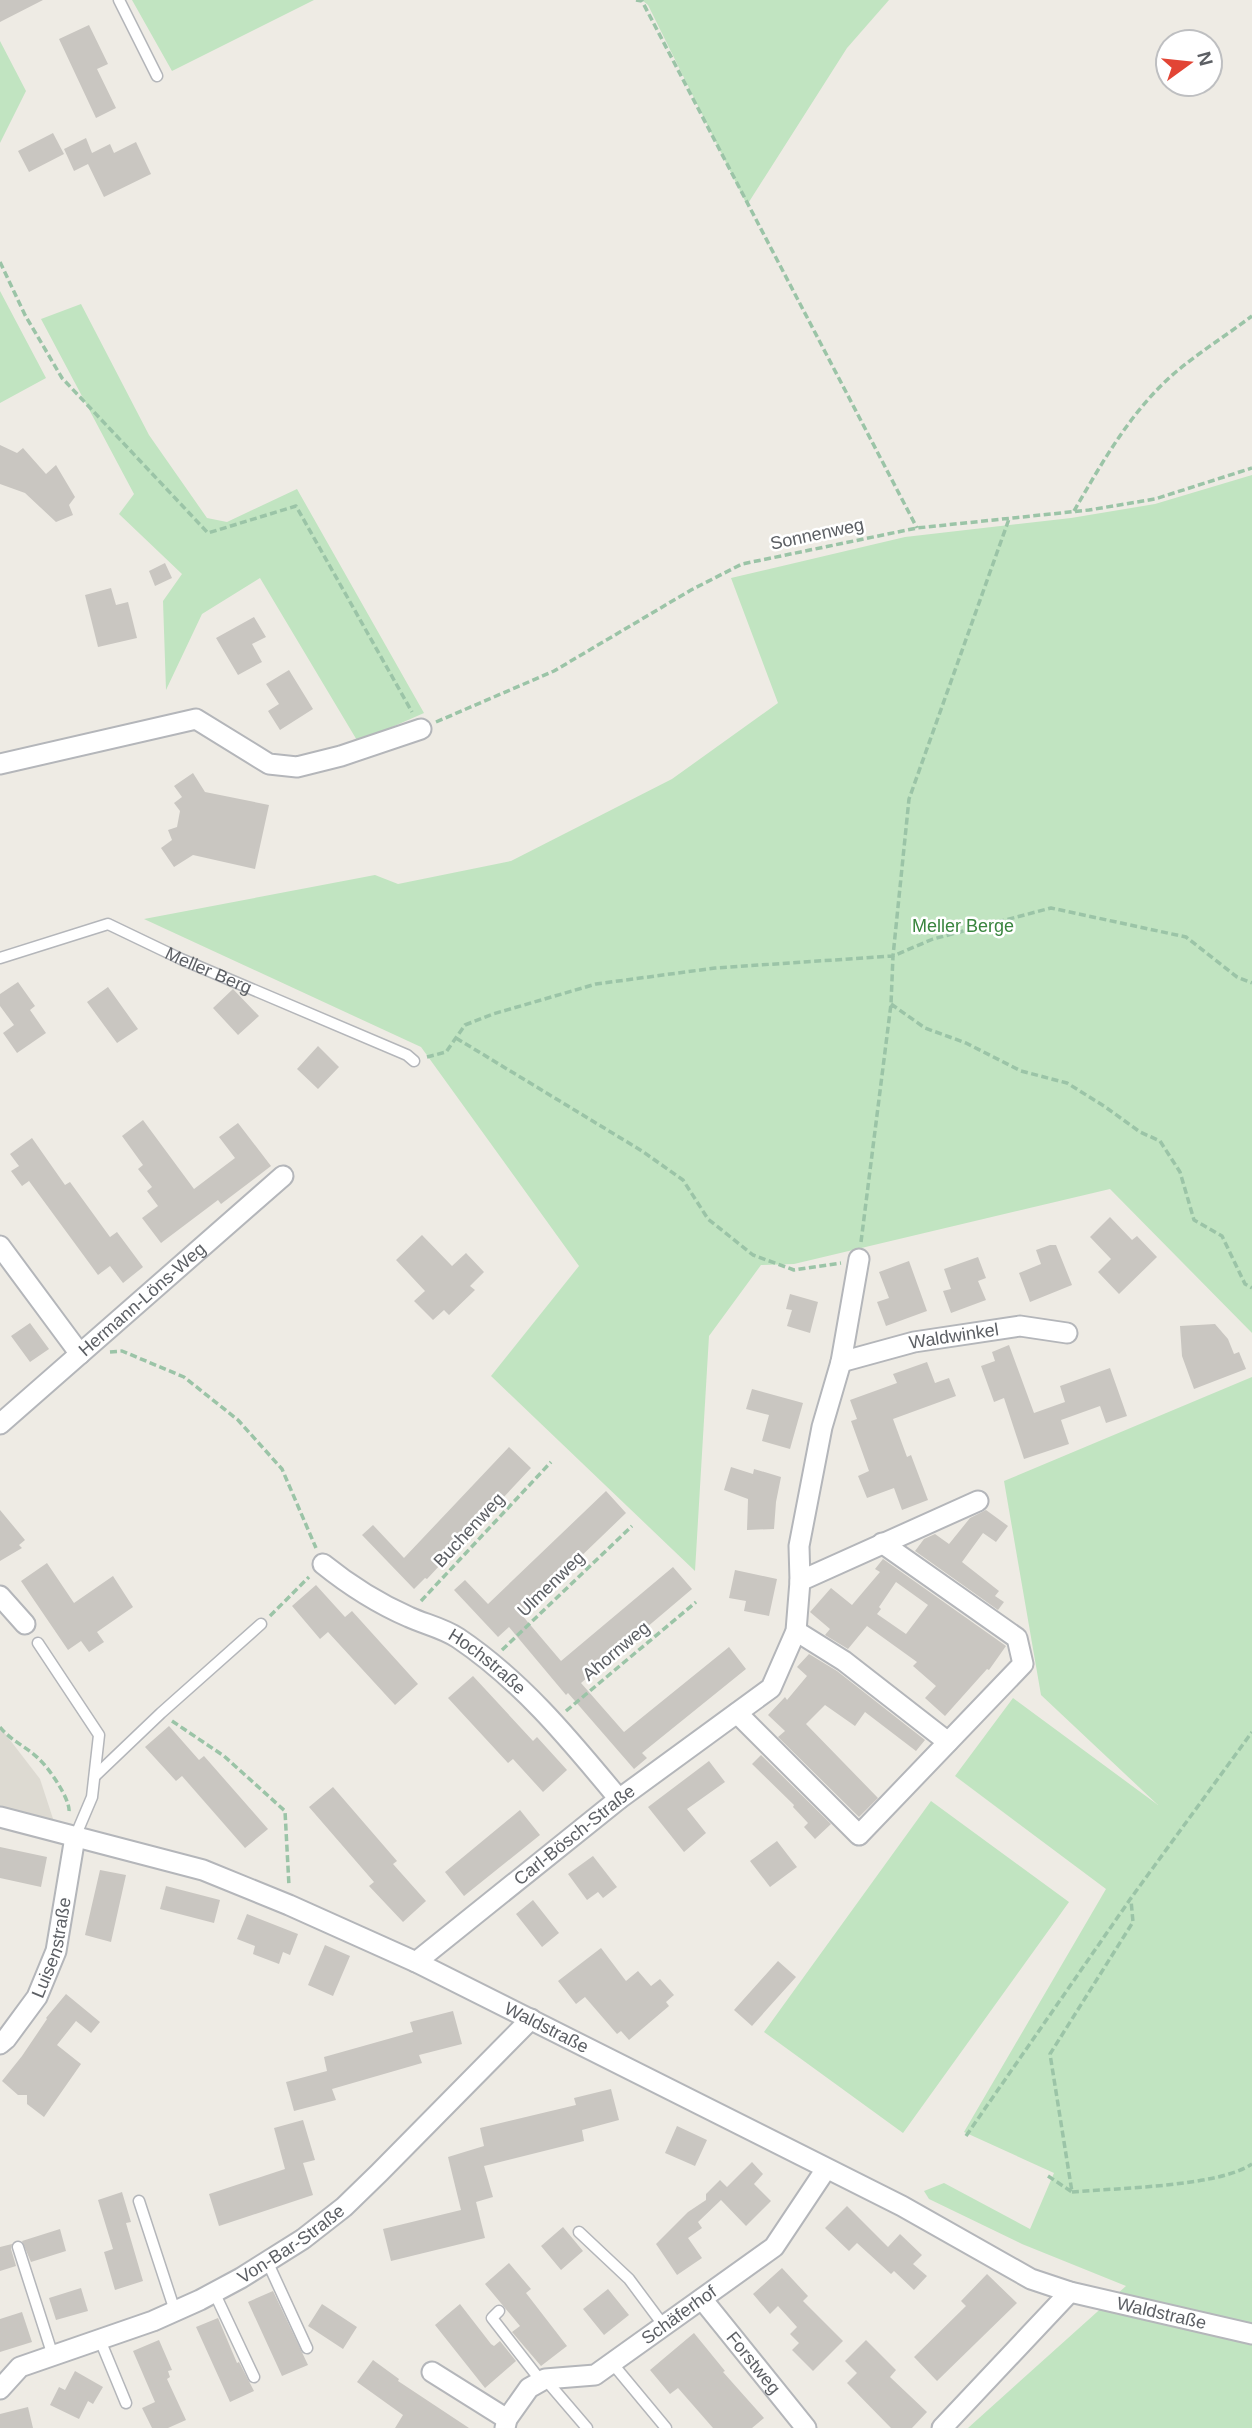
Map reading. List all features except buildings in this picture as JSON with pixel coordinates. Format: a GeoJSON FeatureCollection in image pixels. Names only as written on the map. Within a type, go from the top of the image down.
{"type":"FeatureCollection","features":[{"type":"Feature","properties":{"kind":"street"},"geometry":{"type":"LineString","coordinates":[[0,764],[196,719],[270,764],[297,767],[341,756],[421,729]]}},
{"type":"Feature","properties":{"kind":"street","name":"Hermann-Löns-Weg"},"geometry":{"type":"LineString","coordinates":[[0,1424],[283,1176]]}},
{"type":"Feature","properties":{"kind":"street"},"geometry":{"type":"LineString","coordinates":[[0,1246],[80,1353]]}},
{"type":"Feature","properties":{"kind":"street","name":"Carl-Bösch-Straße"},"geometry":{"type":"LineString","coordinates":[[416,1962],[619,1799],[771,1688],[796,1631],[800,1581],[799,1546],[811,1480],[841,1362],[859,1259]]}},
{"type":"Feature","properties":{"kind":"street","name":"Waldwinkel"},"geometry":{"type":"LineString","coordinates":[[841,1362],[914,1342],[1020,1326],[1067,1333]]}},
{"type":"Feature","properties":{"kind":"street"},"geometry":{"type":"LineString","coordinates":[[800,1581],[978,1501]]}},
{"type":"Feature","properties":{"kind":"street"},"geometry":{"type":"LineString","coordinates":[[737,1713],[859,1835],[1023,1664],[1017,1638],[883,1543]]}},
{"type":"Feature","properties":{"kind":"street","name":"Hochstraße"},"geometry":{"type":"LineString","coordinates":[[323,1564],[351,1587],[407,1616],[456,1636],[489,1662],[555,1721],[619,1799]]}},
{"type":"Feature","properties":{"kind":"street"},"geometry":{"type":"LineString","coordinates":[[0,1596],[25,1624]]}},
{"type":"Feature","properties":{"kind":"street"},"geometry":{"type":"LineString","coordinates":[[796,1631],[844,1661],[948,1742]]}},
{"type":"Feature","properties":{"kind":"street","name":"Waldstraße"},"geometry":{"type":"LineString","coordinates":[[0,1817],[203,1870],[289,1905],[416,1962],[531,2019],[902,2206],[1031,2279],[1070,2292],[1252,2334]]}},
{"type":"Feature","properties":{"kind":"street","name":"Luisenstraße"},"geometry":{"type":"LineString","coordinates":[[0,2044],[37,1997],[56,1951],[72,1836]]}},
{"type":"Feature","properties":{"kind":"street","name":"Von-Bar-Straße"},"geometry":{"type":"LineString","coordinates":[[0,2389],[19,2367],[175,2311],[214,2292],[303,2239],[344,2207],[531,2019]]}},
{"type":"Feature","properties":{"kind":"street","name":"Schäferhof"},"geometry":{"type":"LineString","coordinates":[[543,2380],[595,2375],[774,2247],[826,2169]]}},
{"type":"Feature","properties":{"kind":"street"},"geometry":{"type":"LineString","coordinates":[[942,2428],[1070,2292]]}},
{"type":"Feature","properties":{"kind":"street","name":"Forstweg"},"geometry":{"type":"LineString","coordinates":[[702,2299],[806,2428]]}},
{"type":"Feature","properties":{"kind":"street"},"geometry":{"type":"LineString","coordinates":[[432,2372],[506,2423],[529,2388],[543,2380]]}},
{"type":"Feature","properties":{"kind":"lane"},"geometry":{"type":"LineString","coordinates":[[119,0],[157,76]]}},
{"type":"Feature","properties":{"kind":"lane","name":"Meller Berg"},"geometry":{"type":"LineString","coordinates":[[0,958],[108,924],[181,959],[407,1055],[414,1061]]}},
{"type":"Feature","properties":{"kind":"lane"},"geometry":{"type":"LineString","coordinates":[[95,1776],[161,1713],[261,1625]]}},
{"type":"Feature","properties":{"kind":"lane"},"geometry":{"type":"LineString","coordinates":[[38,1643],[99,1735],[92,1797],[72,1836]]}},
{"type":"Feature","properties":{"kind":"lane"},"geometry":{"type":"LineString","coordinates":[[139,2201],[175,2311]]}},
{"type":"Feature","properties":{"kind":"lane"},"geometry":{"type":"LineString","coordinates":[[579,2232],[629,2279],[664,2326]]}},
{"type":"Feature","properties":{"kind":"lane"},"geometry":{"type":"LineString","coordinates":[[18,2247],[53,2356]]}},
{"type":"Feature","properties":{"kind":"lane"},"geometry":{"type":"LineString","coordinates":[[267,2261],[307,2348]]}},
{"type":"Feature","properties":{"kind":"lane"},"geometry":{"type":"LineString","coordinates":[[214,2292],[254,2376]]}},
{"type":"Feature","properties":{"kind":"lane"},"geometry":{"type":"LineString","coordinates":[[499,2311],[492,2318],[587,2428]]}},
{"type":"Feature","properties":{"kind":"lane"},"geometry":{"type":"LineString","coordinates":[[100,2340],[126,2403]]}},
{"type":"Feature","properties":{"kind":"lane"},"geometry":{"type":"LineString","coordinates":[[612,2363],[666,2428]]}},
{"type":"Feature","properties":{"kind":"path"},"geometry":{"type":"LineString","coordinates":[[636,0],[642,1],[917,528]]}},
{"type":"Feature","properties":{"kind":"path"},"geometry":{"type":"LineString","coordinates":[[0,262],[24,315],[62,378],[208,533],[296,506],[421,729]]}},
{"type":"Feature","properties":{"kind":"path"},"geometry":{"type":"LineString","coordinates":[[1073,512],[1110,449],[1149,399],[1177,371],[1252,316]]}},
{"type":"Feature","properties":{"kind":"path","name":"Sonnenweg"},"geometry":{"type":"LineString","coordinates":[[421,729],[554,671],[691,590],[742,564],[917,528],[1073,512],[1155,499],[1252,468]]}},
{"type":"Feature","properties":{"kind":"path"},"geometry":{"type":"LineString","coordinates":[[456,1038],[642,1151],[683,1180],[708,1219],[753,1255],[794,1270],[859,1259],[891,1004],[893,956],[909,799],[1009,519]]}},
{"type":"Feature","properties":{"kind":"path"},"geometry":{"type":"LineString","coordinates":[[414,1061],[446,1052],[465,1025],[493,1014],[596,984],[715,968],[893,956],[933,939],[1051,908],[1186,937],[1237,977],[1252,983]]}},
{"type":"Feature","properties":{"kind":"path"},"geometry":{"type":"LineString","coordinates":[[891,1004],[925,1028],[966,1043],[1021,1071],[1067,1083],[1140,1132],[1160,1141],[1180,1172],[1194,1220],[1222,1236],[1245,1284],[1252,1289]]}},
{"type":"Feature","properties":{"kind":"path"},"geometry":{"type":"LineString","coordinates":[[80,1353],[122,1352],[184,1377],[238,1420],[282,1469],[323,1564],[261,1625]]}},
{"type":"Feature","properties":{"kind":"path","name":"Buchenweg"},"geometry":{"type":"LineString","coordinates":[[407,1616],[551,1462]]}},
{"type":"Feature","properties":{"kind":"path","name":"Ulmenweg"},"geometry":{"type":"LineString","coordinates":[[489,1662],[632,1526]]}},
{"type":"Feature","properties":{"kind":"path","name":"Ahornweg"},"geometry":{"type":"LineString","coordinates":[[555,1721],[696,1602]]}},
{"type":"Feature","properties":{"kind":"path"},"geometry":{"type":"LineString","coordinates":[[161,1713],[224,1756],[285,1811],[289,1905]]}},
{"type":"Feature","properties":{"kind":"path"},"geometry":{"type":"LineString","coordinates":[[0,1727],[8,1737],[41,1759],[70,1802],[72,1836]]}},
{"type":"Feature","properties":{"kind":"path"},"geometry":{"type":"LineString","coordinates":[[967,2136],[1131,1898],[1252,1732]]}},
{"type":"Feature","properties":{"kind":"path"},"geometry":{"type":"LineString","coordinates":[[1072,2192],[1050,2054],[1133,1922],[1131,1898]]}},
{"type":"Feature","properties":{"kind":"path"},"geometry":{"type":"LineString","coordinates":[[1048,2176],[1072,2192],[1178,2183],[1241,2171],[1252,2164]]}},
{"type":"Feature","properties":{"kind":"shaded area"},"geometry":{"type":"Polygon","coordinates":[[[0,1727],[40,1779],[57,1831],[0,1817],[0,1727]]]}},
{"type":"Feature","properties":{"kind":"green space"},"geometry":{"type":"Polygon","coordinates":[[[132,0],[314,0],[172,71],[132,0]]]}},
{"type":"Feature","properties":{"kind":"green space"},"geometry":{"type":"Polygon","coordinates":[[[642,0],[889,0],[847,48],[747,205],[648,5],[642,0]]]}},
{"type":"Feature","properties":{"kind":"green space"},"geometry":{"type":"Polygon","coordinates":[[[0,41],[26,91],[0,143],[0,41]]]}},
{"type":"Feature","properties":{"kind":"green space"},"geometry":{"type":"Polygon","coordinates":[[[0,291],[46,378],[0,403],[0,291]]]}},
{"type":"Feature","properties":{"kind":"green space"},"geometry":{"type":"Polygon","coordinates":[[[81,304],[149,435],[207,518],[227,522],[297,489],[424,713],[358,742],[260,578],[202,614],[166,690],[163,601],[182,574],[119,514],[134,494],[41,319],[81,304]]]}},
{"type":"Feature","properties":{"kind":"green space","name":"Meller Berge"},"geometry":{"type":"Polygon","coordinates":[[[1252,475],[1252,1333],[1110,1189],[794,1264],[761,1265],[709,1336],[695,1571],[491,1376],[579,1266],[421,1047],[144,919],[375,875],[398,884],[511,861],[672,779],[778,703],[731,578],[905,537],[1071,518],[1155,504],[1252,475]]]}},
{"type":"Feature","properties":{"kind":"green space"},"geometry":{"type":"Polygon","coordinates":[[[1252,1377],[1252,2428],[968,2428],[1126,2286],[1022,2244],[929,2199],[924,2191],[944,2183],[1030,2229],[1054,2173],[964,2132],[1106,1889],[955,1776],[1013,1698],[1158,1805],[1041,1695],[1004,1481],[1252,1377]]]}},
{"type":"Feature","properties":{"kind":"green space"},"geometry":{"type":"Polygon","coordinates":[[[931,1801],[1069,1902],[903,2133],[764,2032],[931,1801]]]}}]}
